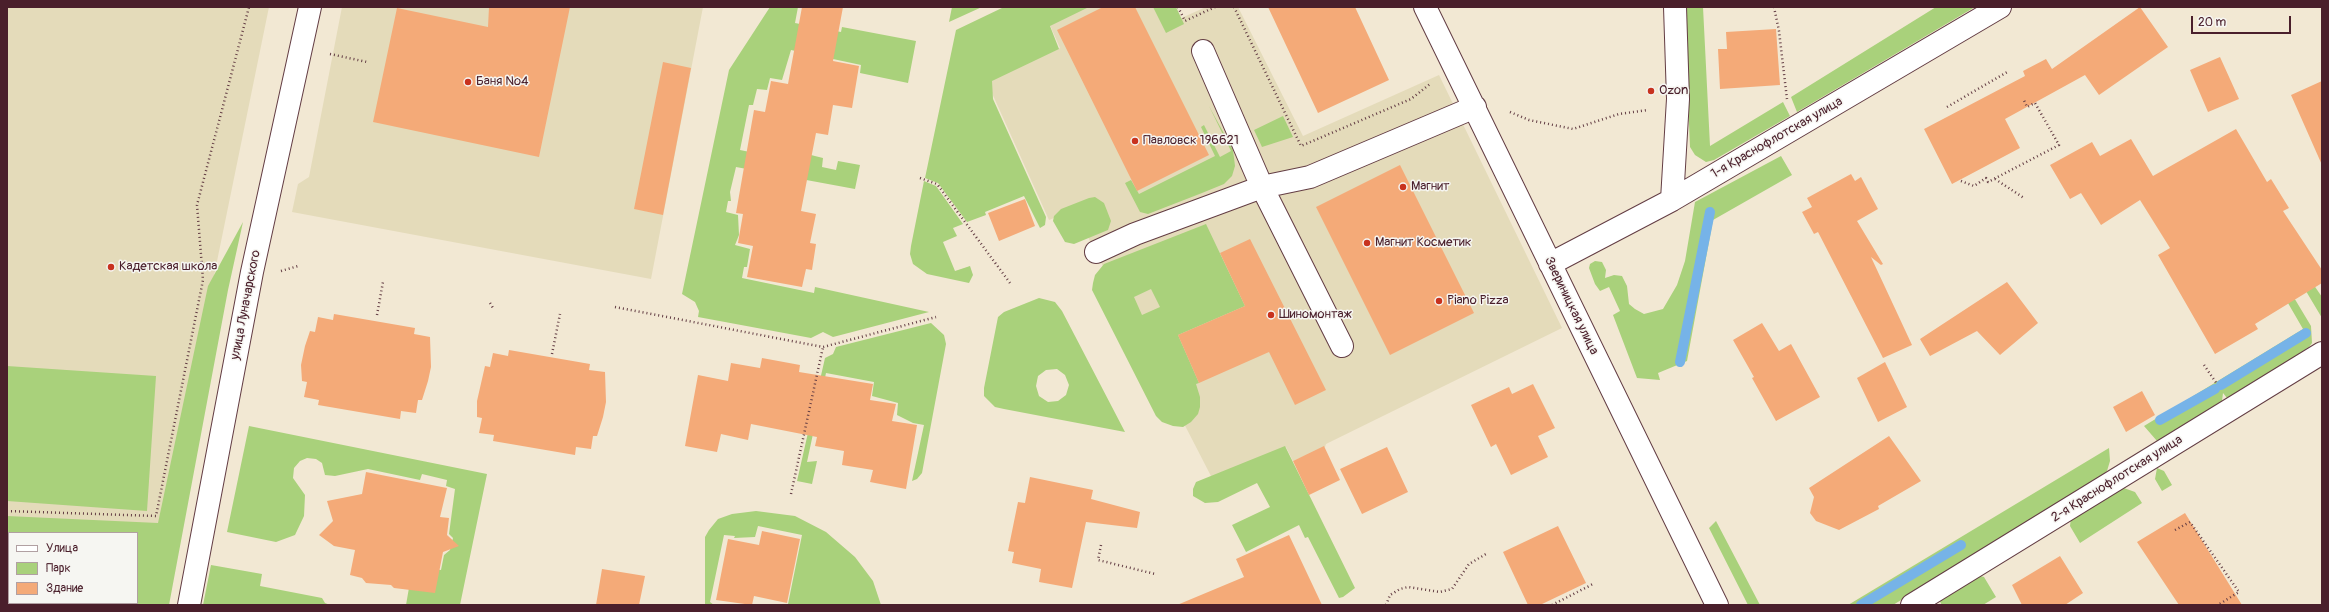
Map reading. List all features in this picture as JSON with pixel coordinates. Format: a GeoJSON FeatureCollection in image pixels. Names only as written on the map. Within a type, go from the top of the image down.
{"type":"FeatureCollection","features":[{"type":"Feature","properties":{"kind":"street","name":"улица Луначарского"},"geometry":{"type":"LineString","coordinates":[[189,605],[255,257],[302,49],[310,7]]}},
{"type":"Feature","properties":{"kind":"street","name":"Звериницкая улица"},"geometry":{"type":"LineString","coordinates":[[1425,7],[1717,605]]}},
{"type":"Feature","properties":{"kind":"street"},"geometry":{"type":"LineString","coordinates":[[1672,200],[1677,106],[1675,7]]}},
{"type":"Feature","properties":{"kind":"street","name":"1-я Краснофлотская улица"},"geometry":{"type":"LineString","coordinates":[[1550,264],[1672,200],[2000,7]]}},
{"type":"Feature","properties":{"kind":"street"},"geometry":{"type":"LineString","coordinates":[[1203,51],[1262,187],[1342,346]]}},
{"type":"Feature","properties":{"kind":"street"},"geometry":{"type":"LineString","coordinates":[[1096,252],[1134,234],[1262,187],[1310,177],[1475,107]]}},
{"type":"Feature","properties":{"kind":"street","name":"2-я Краснофлотская улица"},"geometry":{"type":"LineString","coordinates":[[1912,605],[2322,353]]}},
{"type":"Feature","properties":{"kind":"path"},"geometry":{"type":"LineString","coordinates":[[7,511],[156,516],[203,280],[197,205],[249,7]]}},
{"type":"Feature","properties":{"kind":"path"},"geometry":{"type":"LineString","coordinates":[[1178,7],[1184,21],[1215,7]]}},
{"type":"Feature","properties":{"kind":"path"},"geometry":{"type":"LineString","coordinates":[[1234,7],[1301,146],[1411,99],[1429,85],[1457,72]]}},
{"type":"Feature","properties":{"kind":"path"},"geometry":{"type":"LineString","coordinates":[[1774,7],[1780,31],[1787,99]]}},
{"type":"Feature","properties":{"kind":"path"},"geometry":{"type":"LineString","coordinates":[[302,49],[367,62]]}},
{"type":"Feature","properties":{"kind":"path"},"geometry":{"type":"LineString","coordinates":[[1947,107],[2009,71]]}},
{"type":"Feature","properties":{"kind":"path"},"geometry":{"type":"LineString","coordinates":[[1961,181],[1974,186],[1986,178],[1988,182],[2059,145],[2035,103],[2028,107],[2023,98]]}},
{"type":"Feature","properties":{"kind":"path"},"geometry":{"type":"LineString","coordinates":[[1509,112],[1529,120],[1573,129],[1619,114],[1677,106]]}},
{"type":"Feature","properties":{"kind":"path"},"geometry":{"type":"LineString","coordinates":[[920,178],[938,184],[1010,283]]}},
{"type":"Feature","properties":{"kind":"path"},"geometry":{"type":"LineString","coordinates":[[1995,179],[2024,198]]}},
{"type":"Feature","properties":{"kind":"path"},"geometry":{"type":"LineString","coordinates":[[376,315],[384,282]]}},
{"type":"Feature","properties":{"kind":"path"},"geometry":{"type":"LineString","coordinates":[[490,303],[494,308]]}},
{"type":"Feature","properties":{"kind":"path"},"geometry":{"type":"LineString","coordinates":[[615,307],[823,347],[936,317]]}},
{"type":"Feature","properties":{"kind":"path"},"geometry":{"type":"LineString","coordinates":[[552,354],[560,314]]}},
{"type":"Feature","properties":{"kind":"path"},"geometry":{"type":"LineString","coordinates":[[791,494],[823,347]]}},
{"type":"Feature","properties":{"kind":"path"},"geometry":{"type":"LineString","coordinates":[[2204,365],[2215,382]]}},
{"type":"Feature","properties":{"kind":"path"},"geometry":{"type":"LineString","coordinates":[[2175,530],[2190,522],[2239,592],[2218,605]]}},
{"type":"Feature","properties":{"kind":"path"},"geometry":{"type":"LineString","coordinates":[[1101,545],[1098,560],[1154,574]]}},
{"type":"Feature","properties":{"kind":"path"},"geometry":{"type":"LineString","coordinates":[[1386,605],[1393,592],[1404,588],[1440,592],[1452,589],[1468,564],[1486,554]]}},
{"type":"Feature","properties":{"kind":"path"},"geometry":{"type":"LineString","coordinates":[[1552,605],[1593,584]]}},
{"type":"Feature","properties":{"kind":"shaded area","name":"Кадетская школа"},"geometry":{"type":"Polygon","coordinates":[[[7,7],[269,7],[160,540],[138,533],[138,532],[7,528],[7,7]]]}},
{"type":"Feature","properties":{"kind":"shaded area"},"geometry":{"type":"Polygon","coordinates":[[[342,7],[703,7],[651,279],[292,212],[298,184],[309,177],[342,7]]]}},
{"type":"Feature","properties":{"kind":"shaded area"},"geometry":{"type":"Polygon","coordinates":[[[1082,7],[1158,7],[1168,24],[1206,7],[1238,7],[1303,136],[1439,75],[1562,328],[1326,444],[1325,447],[1293,461],[1286,447],[1212,478],[1074,210],[1049,220],[987,82],[1060,48],[1049,23],[1082,7]]]}},
{"type":"Feature","properties":{"kind":"green space"},"geometry":{"type":"Polygon","coordinates":[[[770,7],[798,7],[795,23],[841,32],[842,27],[916,41],[908,83],[860,73],[861,65],[791,50],[782,80],[770,78],[767,90],[757,89],[753,105],[749,105],[740,150],[809,164],[811,155],[823,158],[822,167],[836,170],[838,161],[860,165],[855,189],[736,167],[730,192],[731,201],[728,201],[726,212],[738,215],[739,235],[735,245],[750,249],[747,267],[744,267],[742,278],[814,293],[815,287],[929,312],[833,337],[823,332],[811,338],[698,317],[699,311],[695,302],[682,294],[729,70],[770,7]]]}},
{"type":"Feature","properties":{"kind":"green space"},"geometry":{"type":"Polygon","coordinates":[[[952,7],[982,7],[949,22],[952,7]]]}},
{"type":"Feature","properties":{"kind":"green space"},"geometry":{"type":"Polygon","coordinates":[[[1004,7],[1089,7],[1050,26],[1059,49],[992,81],[993,99],[1046,217],[1045,225],[1040,228],[1024,196],[985,212],[986,215],[967,222],[938,183],[925,178],[956,30],[1004,7]]]}},
{"type":"Feature","properties":{"kind":"green space"},"geometry":{"type":"Polygon","coordinates":[[[1153,7],[1176,7],[1184,24],[1166,33],[1153,7]]]}},
{"type":"Feature","properties":{"kind":"green space"},"geometry":{"type":"Polygon","coordinates":[[[1684,7],[1703,7],[1710,146],[1783,102],[1790,116],[1714,160],[1706,162],[1695,155],[1690,147],[1684,7]]]}},
{"type":"Feature","properties":{"kind":"green space"},"geometry":{"type":"Polygon","coordinates":[[[1936,7],[1975,7],[1797,112],[1791,97],[1936,7]]]}},
{"type":"Feature","properties":{"kind":"green space"},"geometry":{"type":"Polygon","coordinates":[[[1209,106],[1233,150],[1235,166],[1232,176],[1224,184],[1202,193],[1148,214],[1140,212],[1125,183],[1131,180],[1139,194],[1215,156],[1201,127],[1204,125],[1220,157],[1231,151],[1209,106]]]}},
{"type":"Feature","properties":{"kind":"green space"},"geometry":{"type":"Polygon","coordinates":[[[1283,116],[1293,137],[1262,147],[1254,130],[1283,116]]]}},
{"type":"Feature","properties":{"kind":"green space"},"geometry":{"type":"Polygon","coordinates":[[[1781,156],[1792,175],[1713,220],[1687,361],[1658,373],[1660,380],[1637,378],[1613,315],[1620,311],[1609,287],[1600,291],[1595,284],[1589,268],[1590,264],[1595,261],[1602,262],[1606,270],[1605,278],[1614,275],[1622,276],[1627,286],[1629,304],[1635,309],[1644,314],[1663,309],[1677,285],[1685,261],[1695,202],[1781,156]]]}},
{"type":"Feature","properties":{"kind":"green space"},"geometry":{"type":"Polygon","coordinates":[[[924,181],[936,186],[963,224],[953,228],[957,236],[943,242],[955,271],[970,266],[973,275],[969,283],[927,274],[913,264],[910,254],[911,246],[924,181]]]}},
{"type":"Feature","properties":{"kind":"green space"},"geometry":{"type":"Polygon","coordinates":[[[1095,197],[1104,203],[1111,221],[1108,230],[1074,244],[1065,242],[1053,221],[1054,216],[1061,209],[1095,197]]]}},
{"type":"Feature","properties":{"kind":"green space"},"geometry":{"type":"Polygon","coordinates":[[[243,222],[228,290],[169,605],[44,604],[138,604],[138,532],[8,532],[7,595],[7,516],[158,523],[208,286],[243,222]]]}},
{"type":"Feature","properties":{"kind":"green space"},"geometry":{"type":"Polygon","coordinates":[[[1206,224],[1245,306],[1178,335],[1199,383],[1196,384],[1200,397],[1198,414],[1191,422],[1183,427],[1173,426],[1162,422],[1156,416],[1092,290],[1095,275],[1104,264],[1206,224]],[[1151,289],[1134,297],[1142,315],[1160,307],[1151,289]]]}},
{"type":"Feature","properties":{"kind":"green space"},"geometry":{"type":"Polygon","coordinates":[[[2266,224],[2289,249],[2322,297],[2322,318],[2266,224]]]}},
{"type":"Feature","properties":{"kind":"green space"},"geometry":{"type":"Polygon","coordinates":[[[2254,231],[2311,326],[2312,343],[2309,347],[2277,369],[2227,398],[2223,393],[2222,401],[2157,441],[2144,426],[2303,329],[2248,234],[2254,231]]]}},
{"type":"Feature","properties":{"kind":"green space"},"geometry":{"type":"Polygon","coordinates":[[[1039,298],[1055,302],[1062,311],[1125,432],[995,407],[984,396],[984,388],[998,317],[1004,312],[1039,298]],[[1057,369],[1046,370],[1038,376],[1036,386],[1039,396],[1048,402],[1058,401],[1066,395],[1069,385],[1065,375],[1057,369]]]}},
{"type":"Feature","properties":{"kind":"green space"},"geometry":{"type":"Polygon","coordinates":[[[931,323],[944,335],[946,344],[922,473],[917,479],[912,481],[924,425],[913,423],[897,415],[898,403],[872,396],[874,382],[826,373],[807,462],[817,461],[812,484],[797,481],[825,358],[833,354],[836,347],[931,323]]]}},
{"type":"Feature","properties":{"kind":"green space"},"geometry":{"type":"Polygon","coordinates":[[[7,366],[156,376],[147,511],[7,501],[7,366]]]}},
{"type":"Feature","properties":{"kind":"green space"},"geometry":{"type":"Polygon","coordinates":[[[249,426],[487,474],[460,605],[406,605],[410,582],[421,567],[441,570],[444,555],[450,550],[453,538],[449,534],[455,489],[446,486],[447,480],[422,474],[420,480],[368,469],[335,476],[325,475],[322,463],[316,459],[307,458],[300,461],[294,468],[293,478],[305,495],[304,516],[295,535],[276,542],[227,532],[249,426]]]}},
{"type":"Feature","properties":{"kind":"green space"},"geometry":{"type":"Polygon","coordinates":[[[1285,446],[1355,588],[1343,597],[1339,598],[1308,537],[1305,538],[1299,525],[1246,552],[1232,525],[1270,507],[1257,483],[1218,502],[1205,503],[1193,496],[1193,489],[1196,482],[1285,446]]]}},
{"type":"Feature","properties":{"kind":"green space"},"geometry":{"type":"Polygon","coordinates":[[[2109,448],[2110,461],[2107,471],[2100,478],[1893,605],[1848,605],[2109,448]]]}},
{"type":"Feature","properties":{"kind":"green space"},"geometry":{"type":"Polygon","coordinates":[[[2157,468],[2164,471],[2172,485],[2162,491],[2155,479],[2157,468]]]}},
{"type":"Feature","properties":{"kind":"green space"},"geometry":{"type":"Polygon","coordinates":[[[2121,487],[2135,492],[2142,503],[2080,543],[2070,526],[2071,518],[2121,487]]]}},
{"type":"Feature","properties":{"kind":"green space"},"geometry":{"type":"Polygon","coordinates":[[[756,511],[795,516],[826,532],[855,557],[873,581],[881,605],[780,605],[788,604],[802,535],[758,526],[755,537],[734,538],[735,536],[724,535],[710,602],[714,605],[705,605],[705,537],[718,519],[732,514],[756,511]]]}},
{"type":"Feature","properties":{"kind":"green space"},"geometry":{"type":"Polygon","coordinates":[[[1716,521],[1760,605],[1748,605],[1709,528],[1716,521]]]}},
{"type":"Feature","properties":{"kind":"green space"},"geometry":{"type":"Polygon","coordinates":[[[211,565],[262,574],[260,586],[322,598],[325,603],[330,605],[203,605],[211,565]]]}},
{"type":"Feature","properties":{"kind":"green space"},"geometry":{"type":"Polygon","coordinates":[[[1980,576],[1984,577],[1996,597],[1983,605],[1942,605],[1939,600],[1980,576]]]}},
{"type":"Feature","properties":{"kind":"building","name":"Баня №4"},"geometry":{"type":"Polygon","coordinates":[[[489,7],[570,7],[539,157],[373,122],[397,8],[488,27],[489,7]]]}},
{"type":"Feature","properties":{"kind":"building"},"geometry":{"type":"Polygon","coordinates":[[[802,7],[843,7],[833,61],[859,66],[852,108],[833,105],[828,135],[816,133],[801,211],[816,214],[810,243],[816,244],[812,270],[806,269],[802,287],[747,277],[753,246],[738,243],[743,214],[736,213],[754,110],[765,112],[771,81],[788,84],[802,7]]]}},
{"type":"Feature","properties":{"kind":"building"},"geometry":{"type":"Polygon","coordinates":[[[1103,7],[1135,7],[1209,155],[1137,191],[1057,30],[1103,7]]]}},
{"type":"Feature","properties":{"kind":"building"},"geometry":{"type":"Polygon","coordinates":[[[1268,7],[1355,7],[1389,80],[1318,113],[1268,7]]]}},
{"type":"Feature","properties":{"kind":"building"},"geometry":{"type":"Polygon","coordinates":[[[2140,7],[2168,47],[2099,95],[2085,75],[2005,119],[2020,148],[1952,184],[1924,129],[2025,76],[2023,71],[2046,59],[2052,69],[2140,7]]]}},
{"type":"Feature","properties":{"kind":"building"},"geometry":{"type":"Polygon","coordinates":[[[1776,29],[1780,85],[1720,89],[1718,49],[1727,49],[1726,32],[1776,29]]]}},
{"type":"Feature","properties":{"kind":"building"},"geometry":{"type":"Polygon","coordinates":[[[2220,57],[2239,99],[2208,112],[2190,70],[2220,57]]]}},
{"type":"Feature","properties":{"kind":"building"},"geometry":{"type":"Polygon","coordinates":[[[663,62],[691,68],[663,215],[634,209],[663,62]]]}},
{"type":"Feature","properties":{"kind":"building"},"geometry":{"type":"Polygon","coordinates":[[[2322,81],[2322,165],[2291,95],[2322,81]]]}},
{"type":"Feature","properties":{"kind":"building"},"geometry":{"type":"Polygon","coordinates":[[[2236,129],[2267,182],[2271,179],[2289,208],[2283,211],[2322,270],[2322,283],[2255,324],[2258,329],[2215,354],[2158,255],[2170,248],[2140,200],[2101,225],[2081,193],[2070,199],[2050,165],[2092,142],[2100,156],[2131,139],[2153,176],[2236,129]]]}},
{"type":"Feature","properties":{"kind":"building"},"geometry":{"type":"Polygon","coordinates":[[[1400,165],[1474,313],[1390,355],[1316,207],[1400,165]]]}},
{"type":"Feature","properties":{"kind":"building"},"geometry":{"type":"Polygon","coordinates":[[[1851,174],[1855,181],[1861,177],[1878,209],[1857,221],[1883,264],[1881,265],[1871,257],[1912,345],[1883,358],[1818,232],[1814,234],[1802,212],[1812,207],[1807,198],[1851,174]]]}},
{"type":"Feature","properties":{"kind":"building"},"geometry":{"type":"Polygon","coordinates":[[[1025,199],[1035,226],[999,241],[988,213],[1025,199]]]}},
{"type":"Feature","properties":{"kind":"building"},"geometry":{"type":"Polygon","coordinates":[[[1250,239],[1326,390],[1295,405],[1269,352],[1199,383],[1178,335],[1245,306],[1220,253],[1250,239]]]}},
{"type":"Feature","properties":{"kind":"building"},"geometry":{"type":"Polygon","coordinates":[[[2007,282],[2038,323],[2000,355],[1977,331],[1930,356],[1920,339],[2007,282]]]}},
{"type":"Feature","properties":{"kind":"building"},"geometry":{"type":"Polygon","coordinates":[[[334,314],[415,328],[414,334],[430,337],[431,367],[422,400],[418,400],[416,413],[401,411],[400,419],[318,405],[319,400],[304,397],[307,382],[302,381],[301,365],[310,331],[315,332],[318,317],[333,320],[334,314]]]}},
{"type":"Feature","properties":{"kind":"building"},"geometry":{"type":"Polygon","coordinates":[[[1762,323],[1779,351],[1791,344],[1820,397],[1776,421],[1733,340],[1762,323]]]}},
{"type":"Feature","properties":{"kind":"building"},"geometry":{"type":"Polygon","coordinates":[[[509,350],[590,364],[589,370],[605,372],[606,402],[597,436],[593,436],[591,449],[576,447],[575,455],[493,441],[494,435],[479,433],[482,418],[477,417],[477,401],[485,366],[490,367],[493,353],[508,356],[509,350]]]}},
{"type":"Feature","properties":{"kind":"building"},"geometry":{"type":"Polygon","coordinates":[[[762,358],[800,365],[799,372],[873,384],[870,400],[896,404],[892,421],[917,425],[906,489],[870,482],[873,470],[842,465],[844,451],[815,446],[817,437],[751,424],[748,440],[721,434],[717,452],[685,446],[698,375],[728,381],[731,363],[760,368],[762,358]]]}},
{"type":"Feature","properties":{"kind":"building"},"geometry":{"type":"Polygon","coordinates":[[[1885,362],[1907,407],[1878,422],[1857,378],[1885,362]]]}},
{"type":"Feature","properties":{"kind":"building"},"geometry":{"type":"Polygon","coordinates":[[[1533,384],[1555,428],[1538,436],[1548,457],[1511,475],[1496,444],[1491,447],[1471,405],[1509,387],[1512,394],[1533,384]]]}},
{"type":"Feature","properties":{"kind":"building"},"geometry":{"type":"Polygon","coordinates":[[[2142,391],[2155,415],[2126,432],[2113,407],[2142,391]]]}},
{"type":"Feature","properties":{"kind":"building"},"geometry":{"type":"Polygon","coordinates":[[[1889,436],[1921,481],[1878,506],[1879,509],[1839,530],[1816,521],[1810,513],[1814,497],[1809,488],[1889,436]]]}},
{"type":"Feature","properties":{"kind":"building"},"geometry":{"type":"Polygon","coordinates":[[[1324,446],[1340,480],[1309,495],[1293,461],[1324,446]]]}},
{"type":"Feature","properties":{"kind":"building"},"geometry":{"type":"Polygon","coordinates":[[[1387,447],[1408,492],[1362,514],[1340,469],[1387,447]]]}},
{"type":"Feature","properties":{"kind":"building"},"geometry":{"type":"Polygon","coordinates":[[[366,472],[447,488],[440,517],[449,518],[447,535],[459,546],[443,552],[435,593],[394,588],[391,585],[366,583],[362,578],[350,575],[355,550],[334,546],[319,535],[333,521],[327,501],[362,494],[366,472]]]}},
{"type":"Feature","properties":{"kind":"building"},"geometry":{"type":"Polygon","coordinates":[[[1030,477],[1093,490],[1091,499],[1140,512],[1137,528],[1086,522],[1072,588],[1039,582],[1041,569],[1012,563],[1014,552],[1008,551],[1018,502],[1025,503],[1030,477]]]}},
{"type":"Feature","properties":{"kind":"building"},"geometry":{"type":"Polygon","coordinates":[[[2185,513],[2242,605],[2179,605],[2137,542],[2185,513]]]}},
{"type":"Feature","properties":{"kind":"building"},"geometry":{"type":"Polygon","coordinates":[[[1558,526],[1586,583],[1540,605],[1528,605],[1503,552],[1558,526]]]}},
{"type":"Feature","properties":{"kind":"building"},"geometry":{"type":"Polygon","coordinates":[[[762,531],[800,539],[787,603],[754,596],[752,605],[716,600],[728,539],[759,545],[762,531]]]}},
{"type":"Feature","properties":{"kind":"building"},"geometry":{"type":"Polygon","coordinates":[[[1289,535],[1322,605],[1177,605],[1244,577],[1236,559],[1289,535]]]}},
{"type":"Feature","properties":{"kind":"building"},"geometry":{"type":"Polygon","coordinates":[[[2060,556],[2083,593],[2065,605],[2022,605],[2012,585],[2060,556]]]}},
{"type":"Feature","properties":{"kind":"building"},"geometry":{"type":"Polygon","coordinates":[[[602,569],[645,576],[639,605],[596,605],[602,569]]]}},
{"type":"Feature","properties":{"kind":"waterway"},"geometry":{"type":"LineString","coordinates":[[1680,362],[1710,212]]}},
{"type":"Feature","properties":{"kind":"waterway"},"geometry":{"type":"LineString","coordinates":[[2221,385],[2306,333]]}},
{"type":"Feature","properties":{"kind":"waterway"},"geometry":{"type":"LineString","coordinates":[[2160,420],[2215,389]]}},
{"type":"Feature","properties":{"kind":"waterway"},"geometry":{"type":"LineString","coordinates":[[1861,605],[1961,545]]}},
{"type":"Feature","properties":{"kind":"place","name":"Баня №4"},"geometry":{"type":"Point","coordinates":[468,82]}},
{"type":"Feature","properties":{"kind":"place","name":"Ozon"},"geometry":{"type":"Point","coordinates":[1651,91]}},
{"type":"Feature","properties":{"kind":"place","name":"Павловск 196621"},"geometry":{"type":"Point","coordinates":[1135,141]}},
{"type":"Feature","properties":{"kind":"place","name":"Магнит"},"geometry":{"type":"Point","coordinates":[1403,187]}},
{"type":"Feature","properties":{"kind":"place","name":"Магнит Косметик"},"geometry":{"type":"Point","coordinates":[1367,243]}},
{"type":"Feature","properties":{"kind":"place","name":"Кадетская школа"},"geometry":{"type":"Point","coordinates":[111,267]}},
{"type":"Feature","properties":{"kind":"place","name":"Piano Pizza"},"geometry":{"type":"Point","coordinates":[1439,301]}},
{"type":"Feature","properties":{"kind":"place","name":"Шиномонтаж"},"geometry":{"type":"Point","coordinates":[1271,315]}}]}
